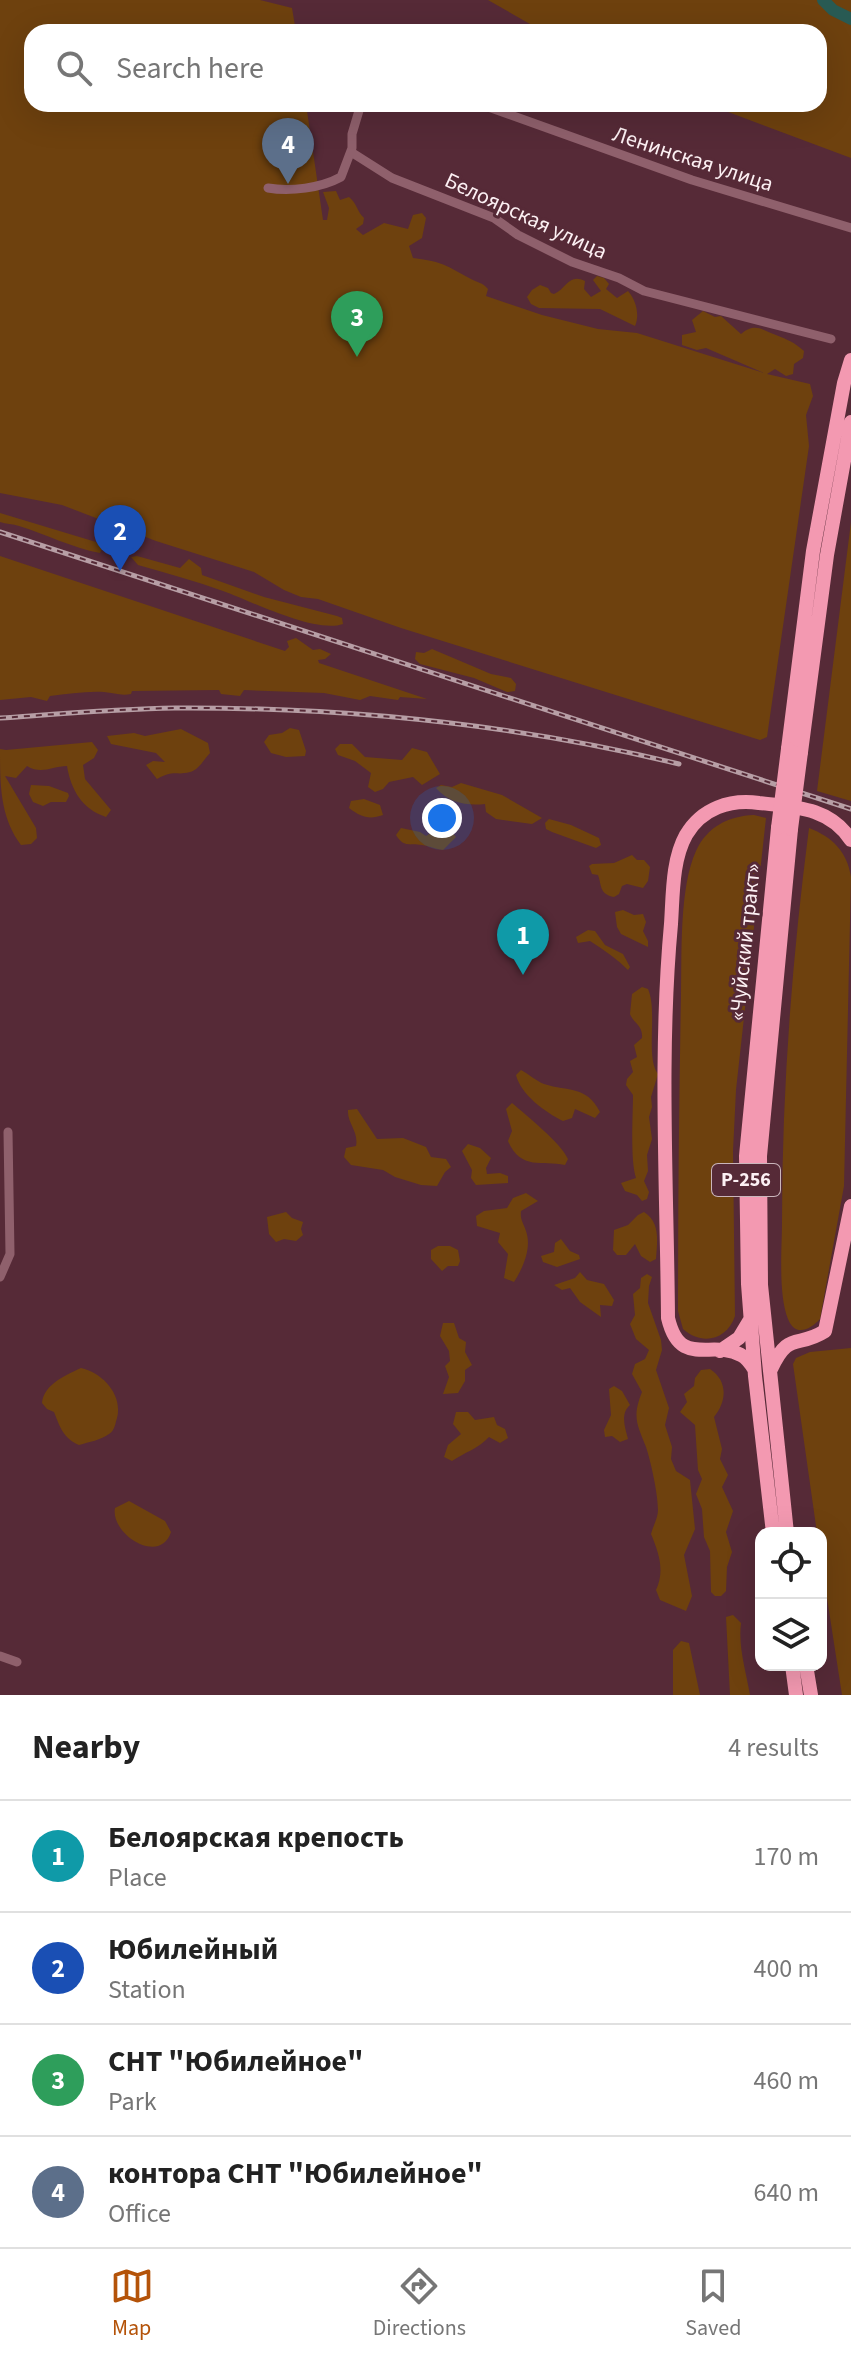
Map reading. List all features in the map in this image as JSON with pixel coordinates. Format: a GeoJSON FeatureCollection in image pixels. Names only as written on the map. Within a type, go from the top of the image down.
{"type":"FeatureCollection","features":[{"type":"Feature","properties":{"kind":"highway","name":"«Чуйский тракт»"},"geometry":{"type":"LineString","coordinates":[[795,751],[813,551],[851,360]]}},
{"type":"Feature","properties":{"kind":"highway","name":"«Чуйский тракт»"},"geometry":{"type":"LineString","coordinates":[[772,1527],[754,1369],[761,1285],[760,1156],[784,828],[851,422]]}},
{"type":"Feature","properties":{"kind":"highway"},"geometry":{"type":"LineString","coordinates":[[754,1369],[741,1354],[692,1350],[682,1345],[672,1334],[668,1318],[665,984],[675,869],[684,838],[695,822],[707,812],[728,803],[750,802],[811,809],[833,821],[851,840]]}},
{"type":"Feature","properties":{"kind":"highway"},"geometry":{"type":"LineString","coordinates":[[771,1369],[784,1346],[801,1338],[819,1335],[828,1324],[851,1206]]}},
{"type":"Feature","properties":{"kind":"highway","name":"«Чуйский тракт»"},"geometry":{"type":"LineString","coordinates":[[758,1316],[771,1369],[786,1527]]}},
{"type":"Feature","properties":{"kind":"highway"},"geometry":{"type":"LineString","coordinates":[[720,1351],[739,1338],[758,1316],[780,1332],[801,1338]]}},
{"type":"Feature","properties":{"kind":"highway"},"geometry":{"type":"LineString","coordinates":[[793,1671],[796,1695]]}},
{"type":"Feature","properties":{"kind":"highway"},"geometry":{"type":"LineString","coordinates":[[807,1671],[811,1695]]}},
{"type":"Feature","properties":{"kind":"street"},"geometry":{"type":"LineString","coordinates":[[268,188],[277,190],[325,185],[341,177],[351,152],[359,112]]}},
{"type":"Feature","properties":{"kind":"street","name":"Ленинская улица"},"geometry":{"type":"LineString","coordinates":[[502,112],[692,180],[851,228]]}},
{"type":"Feature","properties":{"kind":"street","name":"Белоярская улица"},"geometry":{"type":"LineString","coordinates":[[351,152],[392,178],[494,218],[518,235],[572,262],[619,278],[644,291],[831,339]]}},
{"type":"Feature","properties":{"kind":"street"},"geometry":{"type":"LineString","coordinates":[[0,1277],[10,1254],[8,1132]]}},
{"type":"Feature","properties":{"kind":"street"},"geometry":{"type":"LineString","coordinates":[[0,1656],[17,1662]]}},
{"type":"Feature","properties":{"kind":"shaded area"},"geometry":{"type":"Polygon","coordinates":[[[0,0],[260,0],[292,8],[295,24],[24,24],[24,112],[307,112],[323,220],[327,220],[329,208],[323,192],[336,191],[340,200],[352,199],[364,218],[363,224],[356,229],[363,235],[384,223],[408,229],[413,215],[422,213],[426,218],[422,238],[409,246],[413,258],[444,265],[484,285],[488,289],[486,296],[598,329],[637,333],[764,373],[706,348],[697,350],[682,345],[682,335],[696,332],[692,320],[703,311],[715,317],[721,316],[741,334],[750,328],[758,328],[804,351],[803,358],[794,364],[793,374],[786,376],[775,369],[767,374],[810,384],[813,396],[806,415],[809,446],[767,737],[760,740],[401,628],[318,599],[301,597],[254,572],[156,541],[62,505],[0,493],[0,0]]]}},
{"type":"Feature","properties":{"kind":"shaded area"},"geometry":{"type":"Polygon","coordinates":[[[488,0],[851,0],[851,158],[728,112],[827,112],[827,24],[530,24],[488,0]]]}},
{"type":"Feature","properties":{"kind":"shaded area"},"geometry":{"type":"Polygon","coordinates":[[[597,276],[604,278],[609,284],[606,289],[617,298],[628,291],[637,312],[635,326],[600,309],[539,308],[531,304],[527,297],[540,285],[554,294],[568,282],[580,279],[585,281],[584,289],[591,297],[601,291],[593,280],[597,276]]]}},
{"type":"Feature","properties":{"kind":"shaded area"},"geometry":{"type":"Polygon","coordinates":[[[0,513],[96,542],[102,549],[100,553],[90,551],[0,522],[0,513]]]}},
{"type":"Feature","properties":{"kind":"shaded area"},"geometry":{"type":"Polygon","coordinates":[[[851,522],[851,801],[817,791],[851,522]]]}},
{"type":"Feature","properties":{"kind":"shaded area"},"geometry":{"type":"Polygon","coordinates":[[[0,556],[285,651],[289,647],[287,641],[296,638],[313,650],[320,649],[331,654],[318,660],[319,663],[427,699],[400,697],[398,700],[370,696],[360,700],[324,693],[244,690],[240,696],[221,694],[219,690],[132,691],[124,695],[90,692],[50,696],[47,701],[31,697],[0,700],[0,556]]]}},
{"type":"Feature","properties":{"kind":"shaded area"},"geometry":{"type":"Polygon","coordinates":[[[131,557],[180,568],[189,559],[201,568],[202,575],[264,597],[337,616],[342,618],[343,624],[331,626],[300,621],[212,587],[138,565],[131,557]]]}},
{"type":"Feature","properties":{"kind":"shaded area"},"geometry":{"type":"Polygon","coordinates":[[[432,649],[491,674],[511,678],[516,684],[515,691],[507,692],[474,678],[420,664],[415,659],[416,652],[424,653],[432,649]]]}},
{"type":"Feature","properties":{"kind":"shaded area"},"geometry":{"type":"Polygon","coordinates":[[[290,728],[299,730],[305,756],[286,757],[271,753],[264,742],[269,735],[290,728]]]}},
{"type":"Feature","properties":{"kind":"shaded area"},"geometry":{"type":"Polygon","coordinates":[[[181,729],[208,743],[210,753],[193,771],[168,774],[157,779],[146,765],[153,761],[165,762],[156,753],[111,744],[107,736],[134,733],[145,736],[181,729]]]}},
{"type":"Feature","properties":{"kind":"shaded area"},"geometry":{"type":"Polygon","coordinates":[[[92,742],[98,750],[94,758],[83,765],[85,779],[111,810],[106,817],[84,804],[71,783],[67,766],[42,770],[27,766],[16,778],[5,776],[36,828],[37,838],[31,844],[21,845],[5,812],[0,749],[92,742]]]}},
{"type":"Feature","properties":{"kind":"shaded area"},"geometry":{"type":"Polygon","coordinates":[[[340,744],[352,744],[365,757],[402,760],[412,748],[427,752],[440,774],[422,785],[413,777],[389,782],[375,792],[368,787],[371,773],[355,761],[338,755],[335,749],[340,744]]]}},
{"type":"Feature","properties":{"kind":"shaded area"},"geometry":{"type":"Polygon","coordinates":[[[461,783],[502,795],[542,818],[532,824],[496,819],[486,812],[485,804],[459,802],[436,788],[461,783]]]}},
{"type":"Feature","properties":{"kind":"shaded area"},"geometry":{"type":"Polygon","coordinates":[[[31,785],[49,786],[69,796],[66,802],[51,802],[43,806],[33,802],[29,794],[31,785]]]}},
{"type":"Feature","properties":{"kind":"shaded area"},"geometry":{"type":"Polygon","coordinates":[[[364,799],[380,805],[383,815],[365,817],[349,808],[351,801],[364,799]]]}},
{"type":"Feature","properties":{"kind":"shaded area"},"geometry":{"type":"Polygon","coordinates":[[[754,815],[766,818],[736,1090],[733,1151],[735,1316],[726,1331],[706,1339],[683,1329],[678,1311],[684,902],[691,866],[706,835],[719,824],[754,815]]]}},
{"type":"Feature","properties":{"kind":"shaded area"},"geometry":{"type":"Polygon","coordinates":[[[549,819],[599,838],[601,845],[596,848],[546,829],[545,823],[549,819]]]}},
{"type":"Feature","properties":{"kind":"shaded area"},"geometry":{"type":"Polygon","coordinates":[[[401,828],[426,836],[437,829],[451,831],[456,837],[440,850],[404,843],[396,835],[401,828]]]}},
{"type":"Feature","properties":{"kind":"shaded area"},"geometry":{"type":"Polygon","coordinates":[[[809,828],[837,846],[846,860],[851,877],[844,1186],[820,1319],[807,1329],[799,1330],[788,1319],[783,1297],[782,1173],[789,1025],[809,828]]]}},
{"type":"Feature","properties":{"kind":"shaded area"},"geometry":{"type":"Polygon","coordinates":[[[632,855],[637,860],[644,860],[650,867],[648,881],[643,888],[627,884],[622,886],[614,897],[606,894],[598,875],[592,874],[589,866],[614,863],[632,855]]]}},
{"type":"Feature","properties":{"kind":"shaded area"},"geometry":{"type":"Polygon","coordinates":[[[623,910],[634,915],[643,914],[646,922],[643,931],[648,947],[621,934],[615,912],[623,910]]]}},
{"type":"Feature","properties":{"kind":"shaded area"},"geometry":{"type":"Polygon","coordinates":[[[588,930],[595,931],[605,945],[623,954],[630,967],[628,970],[590,941],[578,943],[576,937],[588,930]]]}},
{"type":"Feature","properties":{"kind":"shaded area"},"geometry":{"type":"Polygon","coordinates":[[[642,987],[648,989],[651,999],[652,1057],[658,1074],[651,1097],[649,1117],[652,1139],[644,1181],[649,1192],[647,1199],[642,1201],[637,1195],[625,1191],[621,1183],[636,1178],[632,1149],[633,1095],[626,1085],[633,1072],[630,1061],[637,1057],[634,1045],[642,1038],[640,1027],[630,1014],[632,994],[642,987]]]}},
{"type":"Feature","properties":{"kind":"shaded area"},"geometry":{"type":"Polygon","coordinates":[[[521,1070],[544,1084],[583,1093],[600,1112],[595,1118],[575,1109],[572,1118],[563,1121],[528,1096],[516,1075],[521,1070]]]}},
{"type":"Feature","properties":{"kind":"shaded area"},"geometry":{"type":"Polygon","coordinates":[[[512,1103],[558,1145],[568,1159],[565,1165],[526,1160],[513,1150],[508,1141],[512,1131],[506,1109],[512,1103]]]}},
{"type":"Feature","properties":{"kind":"shaded area"},"geometry":{"type":"Polygon","coordinates":[[[357,1109],[377,1139],[403,1138],[426,1147],[431,1157],[446,1159],[451,1167],[437,1186],[421,1185],[383,1170],[351,1165],[344,1157],[346,1148],[356,1146],[348,1110],[357,1109]]]}},
{"type":"Feature","properties":{"kind":"shaded area"},"geometry":{"type":"Polygon","coordinates":[[[468,1144],[480,1148],[491,1158],[486,1168],[487,1174],[508,1176],[508,1183],[476,1185],[462,1151],[468,1144]]]}},
{"type":"Feature","properties":{"kind":"shaded area"},"geometry":{"type":"Polygon","coordinates":[[[526,1193],[538,1201],[521,1211],[528,1244],[514,1282],[504,1278],[508,1254],[498,1242],[500,1233],[477,1226],[476,1216],[484,1211],[507,1208],[513,1198],[526,1193]]]}},
{"type":"Feature","properties":{"kind":"shaded area"},"geometry":{"type":"Polygon","coordinates":[[[286,1212],[303,1222],[303,1235],[296,1241],[284,1239],[276,1242],[269,1234],[267,1217],[286,1212]]]}},
{"type":"Feature","properties":{"kind":"shaded area"},"geometry":{"type":"Polygon","coordinates":[[[644,1212],[656,1227],[656,1259],[650,1262],[641,1256],[635,1244],[626,1255],[617,1255],[613,1250],[614,1230],[628,1225],[644,1212]]]}},
{"type":"Feature","properties":{"kind":"shaded area"},"geometry":{"type":"Polygon","coordinates":[[[561,1239],[580,1259],[557,1267],[543,1262],[541,1256],[554,1252],[555,1243],[561,1239]]]}},
{"type":"Feature","properties":{"kind":"shaded area"},"geometry":{"type":"Polygon","coordinates":[[[438,1246],[458,1250],[458,1266],[448,1266],[442,1271],[431,1259],[431,1250],[438,1246]]]}},
{"type":"Feature","properties":{"kind":"shaded area"},"geometry":{"type":"Polygon","coordinates":[[[580,1272],[587,1280],[604,1284],[614,1300],[612,1306],[600,1305],[601,1317],[580,1302],[570,1288],[562,1290],[554,1285],[575,1278],[580,1272]]]}},
{"type":"Feature","properties":{"kind":"shaded area"},"geometry":{"type":"Polygon","coordinates":[[[647,1274],[652,1277],[648,1303],[661,1340],[662,1350],[656,1370],[669,1408],[665,1425],[672,1447],[671,1459],[676,1471],[690,1480],[695,1529],[684,1555],[692,1596],[686,1611],[660,1600],[656,1590],[660,1562],[651,1534],[658,1513],[657,1496],[637,1420],[642,1392],[632,1374],[635,1364],[645,1359],[649,1350],[636,1339],[630,1324],[635,1315],[633,1294],[640,1288],[641,1278],[647,1274]]]}},
{"type":"Feature","properties":{"kind":"shaded area"},"geometry":{"type":"Polygon","coordinates":[[[443,1323],[454,1323],[459,1338],[466,1342],[465,1352],[472,1365],[465,1370],[465,1381],[458,1393],[443,1394],[449,1377],[445,1366],[450,1361],[449,1351],[440,1336],[443,1323]]]}},
{"type":"Feature","properties":{"kind":"shaded area"},"geometry":{"type":"Polygon","coordinates":[[[851,1348],[851,1695],[842,1695],[827,1598],[827,1527],[816,1527],[793,1364],[796,1358],[810,1352],[851,1348]]]}},
{"type":"Feature","properties":{"kind":"shaded area"},"geometry":{"type":"Polygon","coordinates":[[[81,1368],[97,1375],[110,1386],[118,1409],[111,1432],[79,1445],[66,1435],[54,1412],[42,1403],[51,1385],[81,1368]]]}},
{"type":"Feature","properties":{"kind":"shaded area"},"geometry":{"type":"Polygon","coordinates":[[[710,1369],[723,1385],[723,1398],[714,1417],[722,1449],[720,1459],[728,1475],[722,1487],[733,1511],[726,1532],[732,1552],[727,1567],[726,1591],[721,1596],[711,1592],[710,1551],[704,1537],[702,1509],[696,1494],[702,1479],[698,1470],[695,1425],[680,1412],[687,1402],[684,1394],[694,1386],[695,1378],[701,1370],[710,1369]]]}},
{"type":"Feature","properties":{"kind":"shaded area"},"geometry":{"type":"Polygon","coordinates":[[[614,1386],[622,1391],[630,1405],[624,1417],[628,1439],[620,1442],[612,1436],[605,1437],[604,1430],[611,1415],[609,1389],[614,1386]]]}},
{"type":"Feature","properties":{"kind":"shaded area"},"geometry":{"type":"Polygon","coordinates":[[[456,1412],[468,1412],[475,1420],[494,1417],[497,1425],[505,1429],[508,1438],[500,1443],[489,1437],[452,1461],[444,1457],[448,1445],[461,1434],[453,1424],[456,1412]]]}},
{"type":"Feature","properties":{"kind":"shaded area"},"geometry":{"type":"Polygon","coordinates":[[[129,1501],[165,1521],[171,1532],[165,1542],[147,1546],[120,1528],[115,1508],[129,1501]]]}},
{"type":"Feature","properties":{"kind":"shaded area"},"geometry":{"type":"Polygon","coordinates":[[[733,1615],[741,1623],[741,1650],[750,1695],[730,1695],[726,1617],[733,1615]]]}},
{"type":"Feature","properties":{"kind":"shaded area"},"geometry":{"type":"Polygon","coordinates":[[[681,1641],[689,1643],[700,1695],[673,1695],[673,1650],[681,1641]]]}},
{"type":"Feature","properties":{"kind":"waterway"},"geometry":{"type":"LineString","coordinates":[[823,0],[833,10],[851,19]]}},
{"type":"Feature","properties":{"kind":"railway"},"geometry":{"type":"LineString","coordinates":[[0,532],[851,809]]}},
{"type":"Feature","properties":{"kind":"railway"},"geometry":{"type":"LineString","coordinates":[[0,718],[175,708],[366,715],[492,728],[679,764]]}},
{"type":"Feature","properties":{"kind":"place","name":"контора СНТ \"Юбилейное\""},"geometry":{"type":"Point","coordinates":[288,184]}},
{"type":"Feature","properties":{"kind":"place","name":"СНТ \"Юбилейное\""},"geometry":{"type":"Point","coordinates":[357,357]}},
{"type":"Feature","properties":{"kind":"place","name":"Юбилейный"},"geometry":{"type":"Point","coordinates":[120,571]}},
{"type":"Feature","properties":{"kind":"place","name":"Белоярская крепость"},"geometry":{"type":"Point","coordinates":[523,975]}}]}
